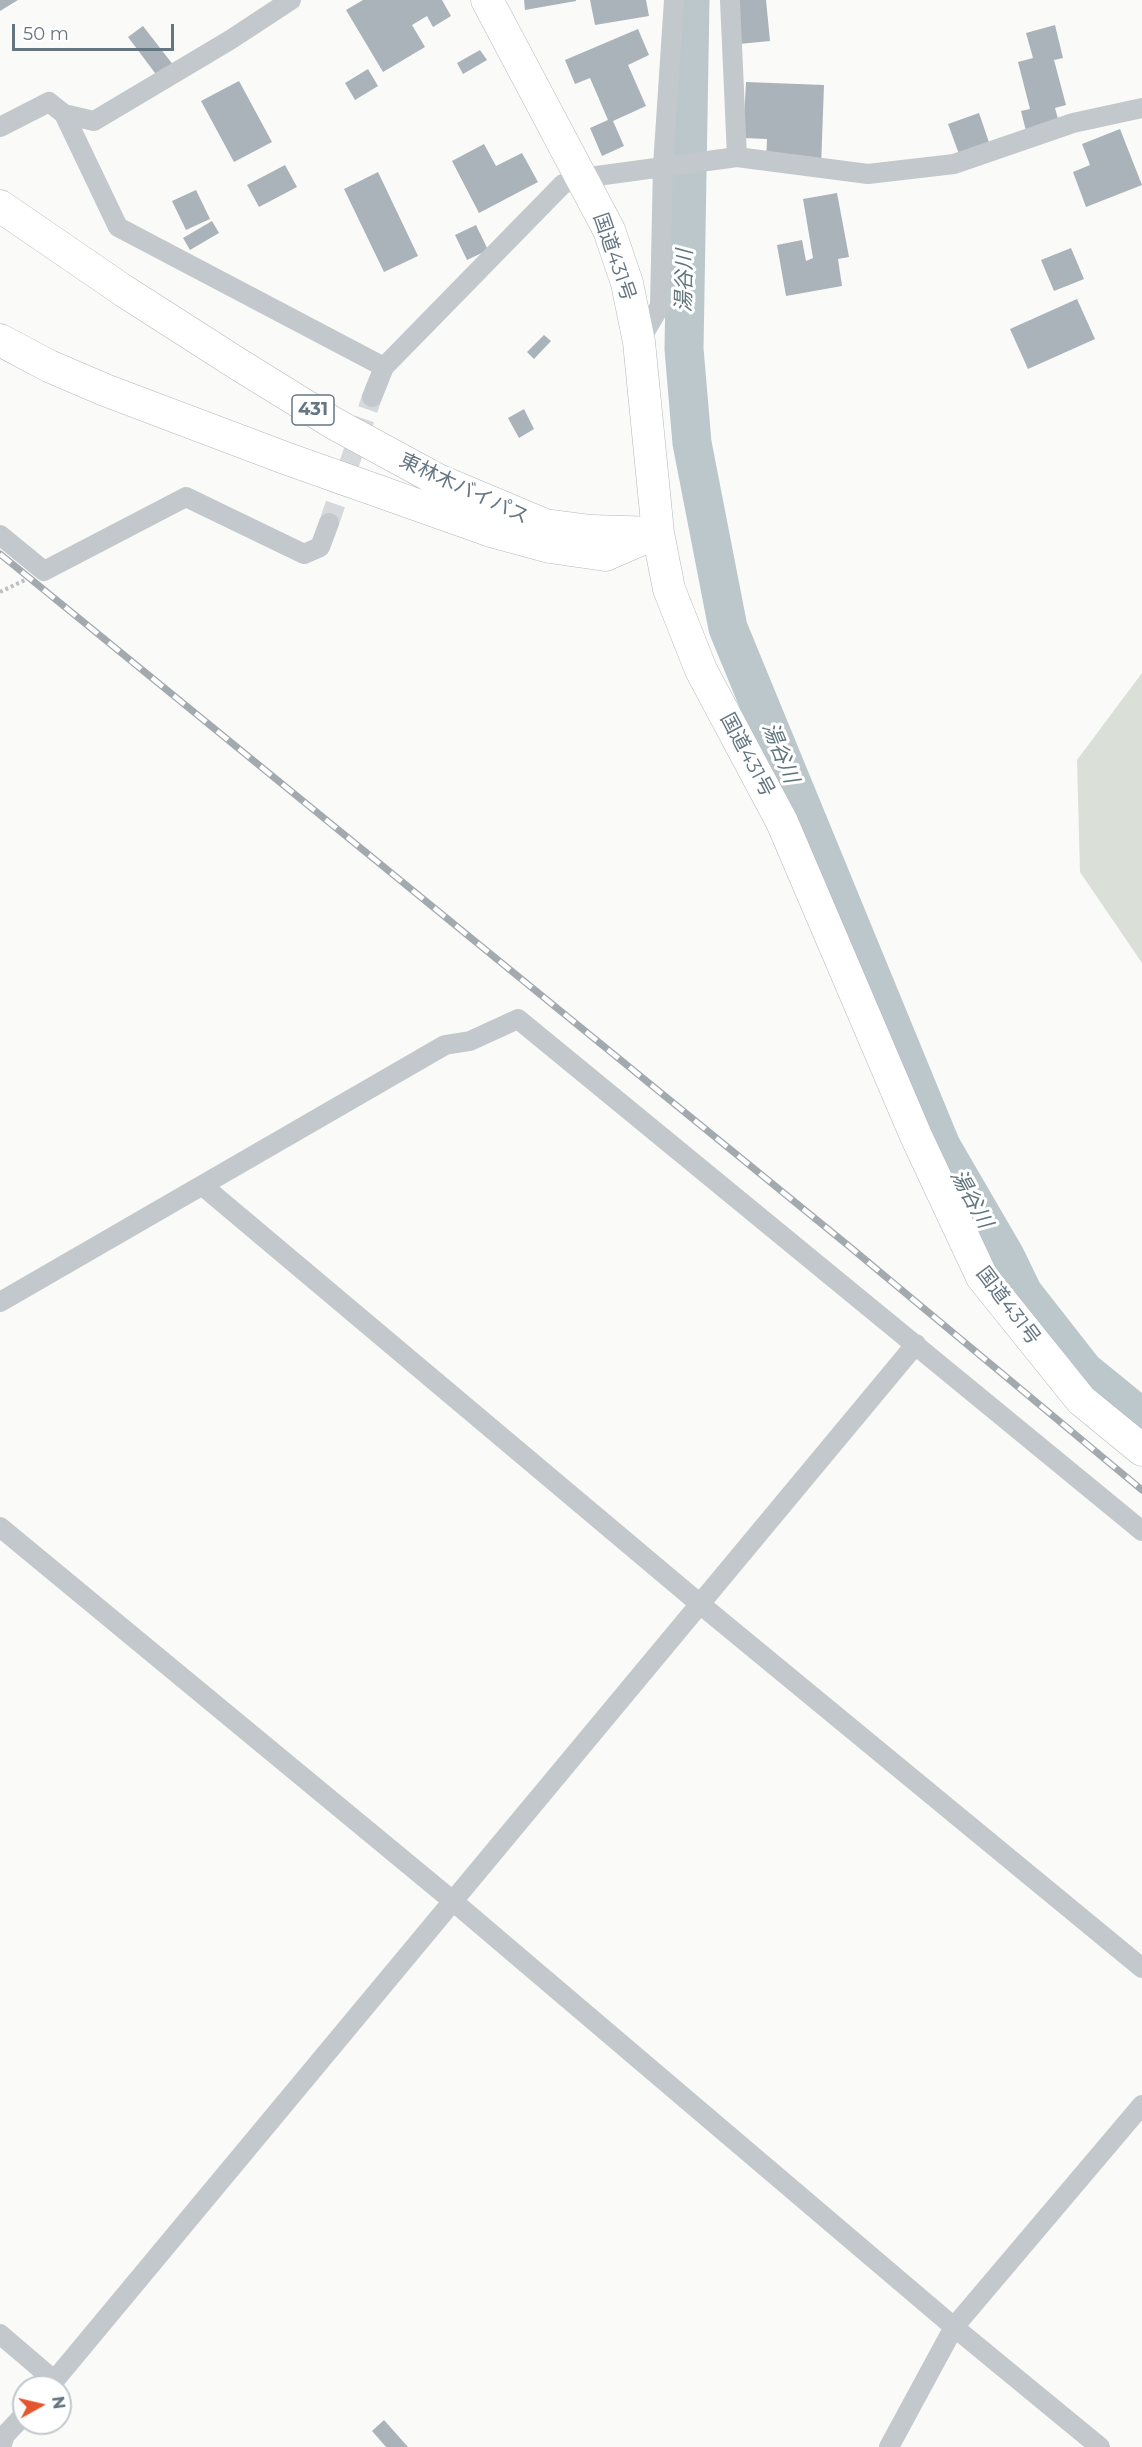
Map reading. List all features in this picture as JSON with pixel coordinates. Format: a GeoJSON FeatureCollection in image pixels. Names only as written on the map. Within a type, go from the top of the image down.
{"type":"FeatureCollection","features":[{"type":"Feature","properties":{"kind":"highway","name":"国道431号"},"geometry":{"type":"LineString","coordinates":[[487,0],[609,230],[627,283],[639,342],[658,532],[669,589],[701,670],[782,822],[916,1136],[982,1277],[1081,1400],[1142,1450]]}},
{"type":"Feature","properties":{"kind":"highway","name":"東林木バイパス"},"geometry":{"type":"LineString","coordinates":[[0,206],[124,291],[238,364],[335,424],[438,480],[502,510],[545,525],[591,531],[658,532]]}},
{"type":"Feature","properties":{"kind":"highway","name":"東林木バイパス"},"geometry":{"type":"LineString","coordinates":[[0,340],[49,366],[105,390],[285,458],[491,531],[550,547],[605,555],[658,532]]}},
{"type":"Feature","properties":{"kind":"street"},"geometry":{"type":"LineString","coordinates":[[0,127],[49,102],[64,114],[94,121],[230,40],[291,0]]}},
{"type":"Feature","properties":{"kind":"street"},"geometry":{"type":"LineString","coordinates":[[639,342],[660,306],[663,166],[674,0]]}},
{"type":"Feature","properties":{"kind":"street"},"geometry":{"type":"LineString","coordinates":[[730,0],[737,157]]}},
{"type":"Feature","properties":{"kind":"street"},"geometry":{"type":"LineString","coordinates":[[372,397],[384,367],[563,183],[582,178],[737,157],[868,174],[944,166],[1073,123],[1142,108]]}},
{"type":"Feature","properties":{"kind":"street"},"geometry":{"type":"LineString","coordinates":[[64,114],[118,227],[384,367]]}},
{"type":"Feature","properties":{"kind":"street"},"geometry":{"type":"LineString","coordinates":[[0,535],[44,571],[186,497],[304,554],[320,547],[329,523]]}},
{"type":"Feature","properties":{"kind":"street"},"geometry":{"type":"LineString","coordinates":[[0,1302],[445,1045],[470,1041],[518,1019],[1142,1531]]}},
{"type":"Feature","properties":{"kind":"street"},"geometry":{"type":"LineString","coordinates":[[203,1186],[700,1604],[1142,1968]]}},
{"type":"Feature","properties":{"kind":"street"},"geometry":{"type":"LineString","coordinates":[[60,2375],[916,1344]]}},
{"type":"Feature","properties":{"kind":"street"},"geometry":{"type":"LineString","coordinates":[[0,1527],[454,1902],[954,2327],[1100,2447]]}},
{"type":"Feature","properties":{"kind":"street"},"geometry":{"type":"LineString","coordinates":[[889,2447],[954,2327],[1142,2105]]}},
{"type":"Feature","properties":{"kind":"street"},"geometry":{"type":"LineString","coordinates":[[0,2334],[43,2375]]}},
{"type":"Feature","properties":{"kind":"street"},"geometry":{"type":"LineString","coordinates":[[1,2447],[5,2435],[12,2428]]}},
{"type":"Feature","properties":{"kind":"shaded area"},"geometry":{"type":"Polygon","coordinates":[[[1142,673],[1142,963],[1080,872],[1077,760],[1142,673]]]}},
{"type":"Feature","properties":{"kind":"building"},"geometry":{"type":"Polygon","coordinates":[[[0,0],[18,0],[0,11],[0,0]]]}},
{"type":"Feature","properties":{"kind":"building"},"geometry":{"type":"Polygon","coordinates":[[[363,0],[442,0],[451,16],[433,27],[427,16],[412,25],[425,47],[383,72],[346,10],[363,0]]]}},
{"type":"Feature","properties":{"kind":"building"},"geometry":{"type":"Polygon","coordinates":[[[524,0],[576,0],[576,1],[525,10],[524,0]]]}},
{"type":"Feature","properties":{"kind":"building"},"geometry":{"type":"Polygon","coordinates":[[[590,0],[646,0],[649,16],[595,25],[590,0]]]}},
{"type":"Feature","properties":{"kind":"building"},"geometry":{"type":"Polygon","coordinates":[[[735,0],[766,0],[770,41],[739,44],[735,0]]]}},
{"type":"Feature","properties":{"kind":"building"},"geometry":{"type":"Polygon","coordinates":[[[1055,25],[1063,58],[1054,60],[1066,105],[1055,108],[1061,130],[1028,139],[1021,111],[1030,109],[1018,62],[1033,58],[1026,33],[1055,25]]]}},
{"type":"Feature","properties":{"kind":"building"},"geometry":{"type":"Polygon","coordinates":[[[143,26],[174,66],[158,77],[128,37],[143,26]]]}},
{"type":"Feature","properties":{"kind":"building"},"geometry":{"type":"Polygon","coordinates":[[[638,29],[649,55],[628,65],[646,106],[613,121],[624,146],[602,156],[590,128],[608,120],[590,78],[575,84],[565,60],[638,29]]]}},
{"type":"Feature","properties":{"kind":"building"},"geometry":{"type":"Polygon","coordinates":[[[480,50],[487,60],[463,74],[457,63],[480,50]]]}},
{"type":"Feature","properties":{"kind":"building"},"geometry":{"type":"Polygon","coordinates":[[[368,69],[378,86],[355,100],[345,83],[368,69]]]}},
{"type":"Feature","properties":{"kind":"building"},"geometry":{"type":"Polygon","coordinates":[[[239,81],[272,142],[234,162],[201,101],[239,81]]]}},
{"type":"Feature","properties":{"kind":"building"},"geometry":{"type":"Polygon","coordinates":[[[746,82],[824,85],[821,167],[766,165],[767,139],[743,138],[746,82]]]}},
{"type":"Feature","properties":{"kind":"building"},"geometry":{"type":"Polygon","coordinates":[[[979,113],[993,154],[963,165],[948,124],[979,113]]]}},
{"type":"Feature","properties":{"kind":"building"},"geometry":{"type":"Polygon","coordinates":[[[1120,129],[1142,185],[1086,207],[1073,172],[1090,165],[1082,144],[1120,129]]]}},
{"type":"Feature","properties":{"kind":"building"},"geometry":{"type":"Polygon","coordinates":[[[484,144],[496,166],[522,153],[538,182],[479,213],[452,161],[484,144]]]}},
{"type":"Feature","properties":{"kind":"building"},"geometry":{"type":"Polygon","coordinates":[[[285,165],[297,187],[259,207],[247,185],[285,165]]]}},
{"type":"Feature","properties":{"kind":"building"},"geometry":{"type":"Polygon","coordinates":[[[378,172],[418,256],[384,272],[344,189],[378,172]]]}},
{"type":"Feature","properties":{"kind":"building"},"geometry":{"type":"Polygon","coordinates":[[[196,190],[210,219],[186,230],[172,201],[196,190]]]}},
{"type":"Feature","properties":{"kind":"building"},"geometry":{"type":"Polygon","coordinates":[[[837,193],[849,257],[838,259],[842,286],[786,296],[777,245],[802,240],[806,261],[813,258],[803,199],[837,193]]]}},
{"type":"Feature","properties":{"kind":"building"},"geometry":{"type":"Polygon","coordinates":[[[212,221],[219,233],[190,250],[183,238],[212,221]]]}},
{"type":"Feature","properties":{"kind":"building"},"geometry":{"type":"Polygon","coordinates":[[[476,225],[488,250],[467,260],[455,235],[476,225]]]}},
{"type":"Feature","properties":{"kind":"building"},"geometry":{"type":"Polygon","coordinates":[[[1071,248],[1084,279],[1054,291],[1041,260],[1071,248]]]}},
{"type":"Feature","properties":{"kind":"building"},"geometry":{"type":"Polygon","coordinates":[[[1077,299],[1095,339],[1028,369],[1010,329],[1077,299]]]}},
{"type":"Feature","properties":{"kind":"building"},"geometry":{"type":"Polygon","coordinates":[[[544,335],[551,341],[534,359],[527,352],[544,335]]]}},
{"type":"Feature","properties":{"kind":"building"},"geometry":{"type":"Polygon","coordinates":[[[524,409],[534,429],[519,438],[508,418],[524,409]]]}},
{"type":"Feature","properties":{"kind":"building"},"geometry":{"type":"Polygon","coordinates":[[[384,2420],[408,2447],[386,2447],[372,2431],[384,2420]]]}},
{"type":"Feature","properties":{"kind":"waterway","name":"湯谷川"},"geometry":{"type":"LineString","coordinates":[[690,0],[684,349],[692,443],[728,628],[941,1146],[1005,1256],[1023,1293],[1084,1371],[1142,1418]]}},
{"type":"Feature","properties":{"kind":"tunnel"},"geometry":{"type":"LineString","coordinates":[[329,523],[372,397]]}},
{"type":"Feature","properties":{"kind":"railway"},"geometry":{"type":"LineString","coordinates":[[0,554],[850,1247],[1142,1490]]}}]}
